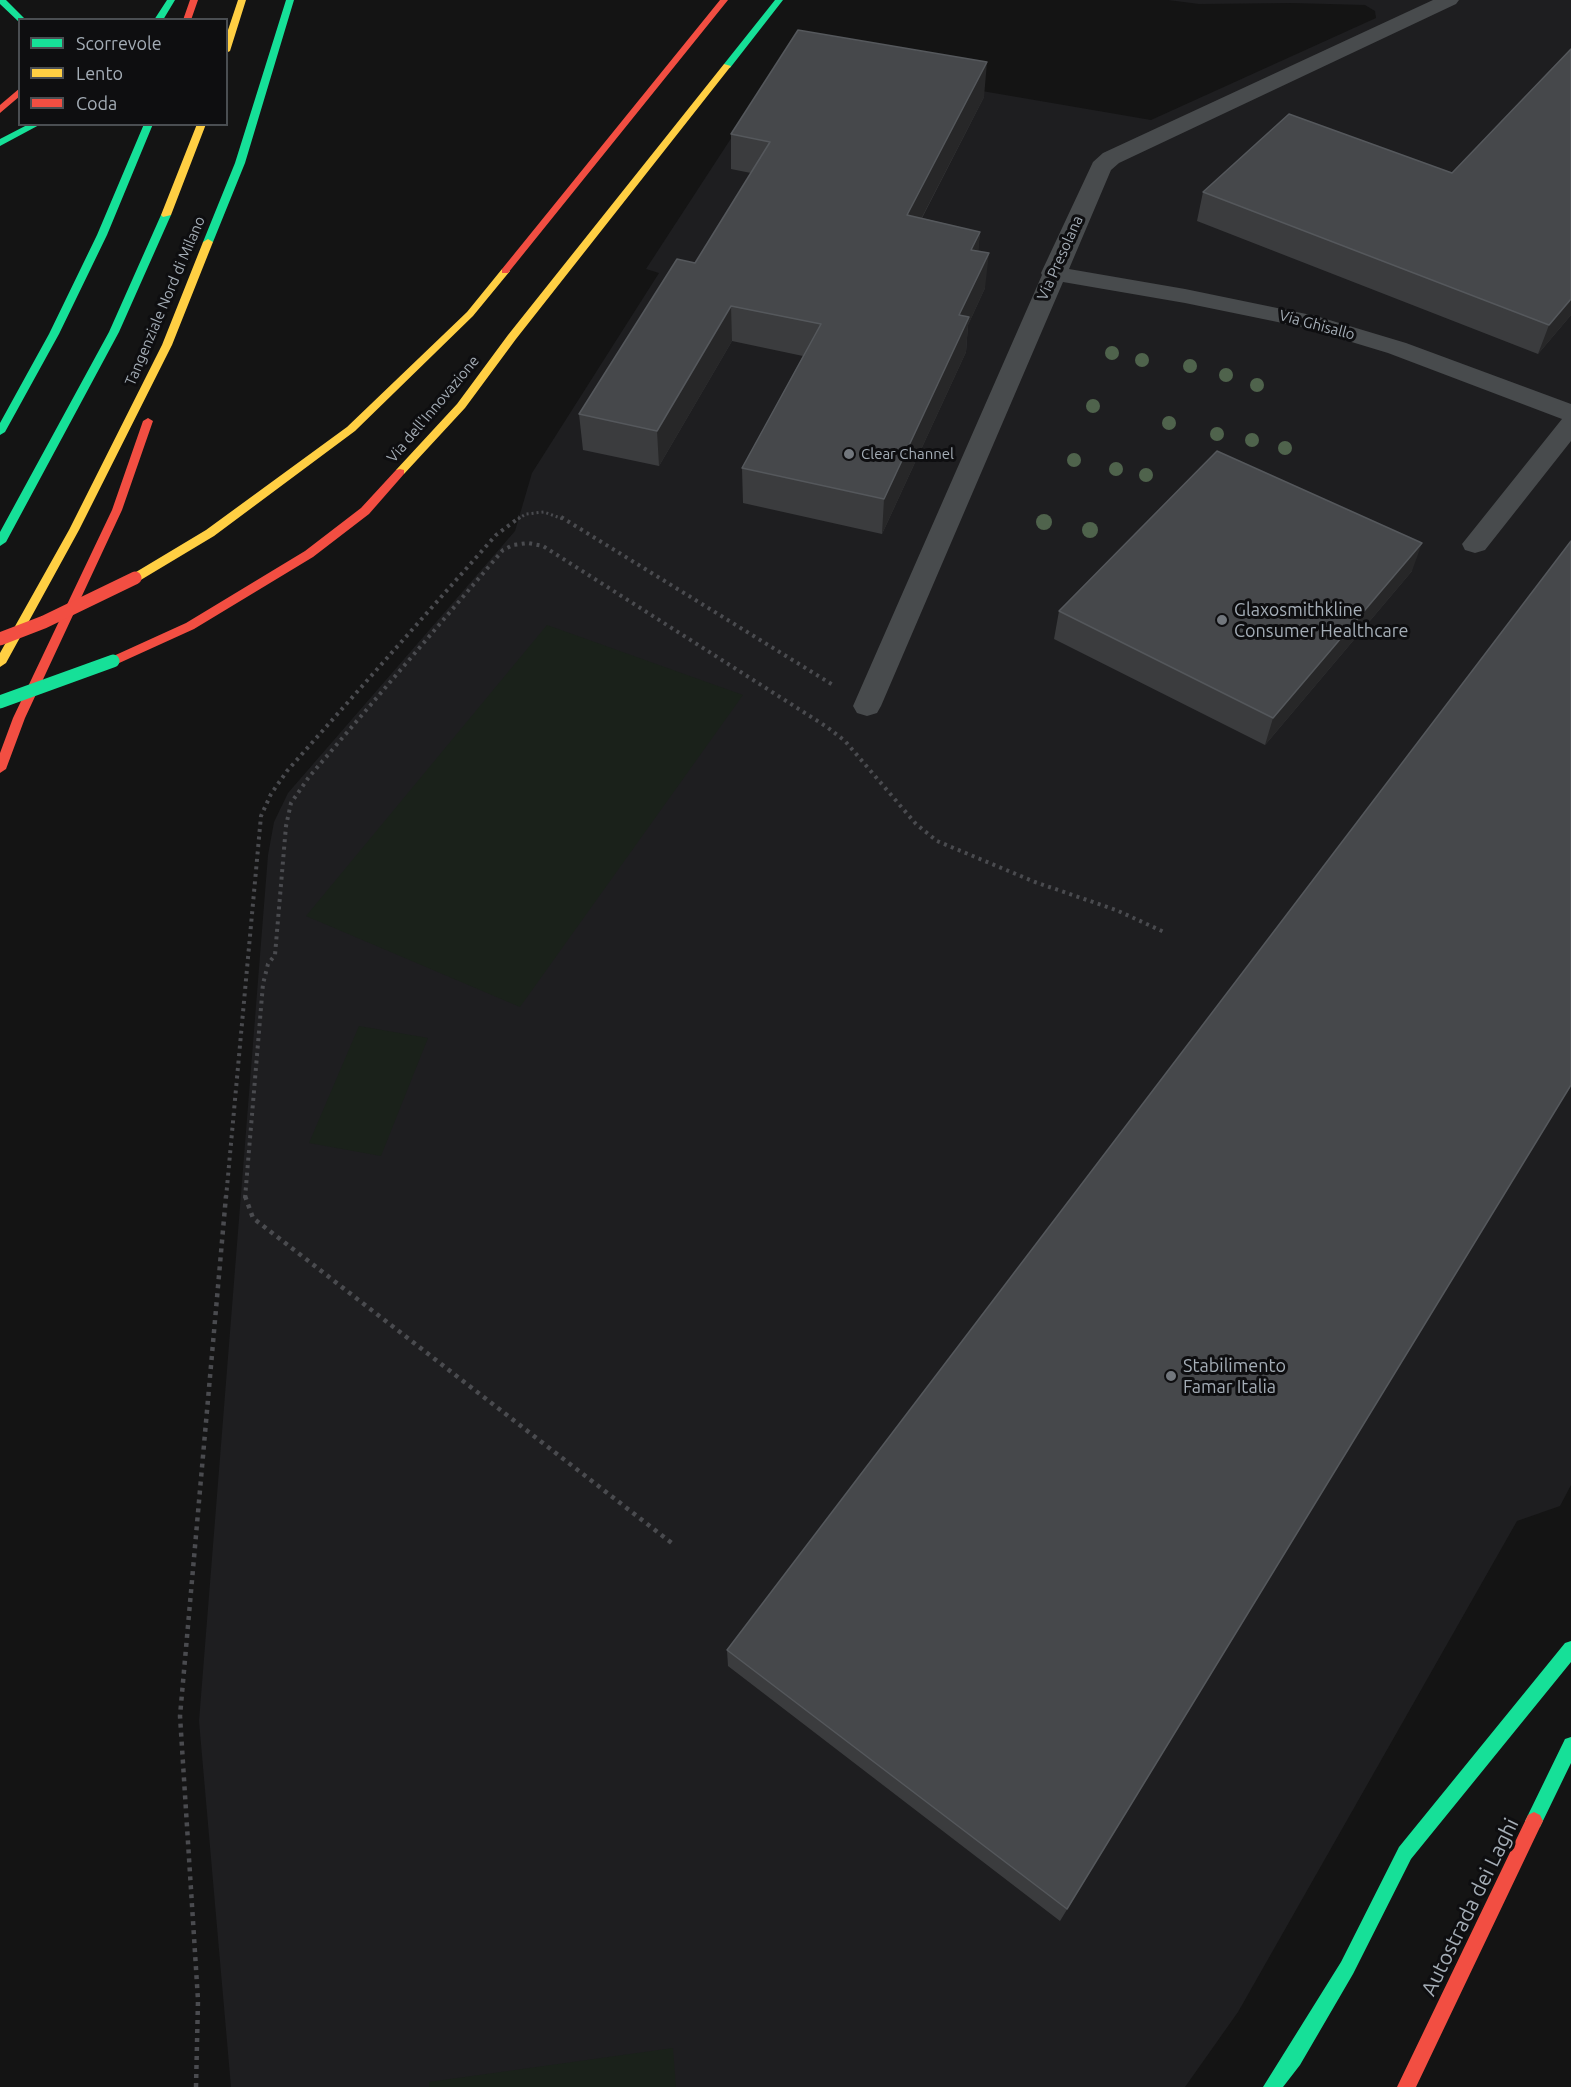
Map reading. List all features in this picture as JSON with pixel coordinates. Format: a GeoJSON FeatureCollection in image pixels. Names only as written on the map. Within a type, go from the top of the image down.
{"type":"FeatureCollection","features":[{"type":"Feature","properties":{"kind":"main road"},"geometry":{"type":"LineString","coordinates":[[1,0],[20,18]]}},
{"type":"Feature","properties":{"kind":"main road"},"geometry":{"type":"LineString","coordinates":[[159,18],[171,0]]}},
{"type":"Feature","properties":{"kind":"main road"},"geometry":{"type":"LineString","coordinates":[[188,18],[194,0]]}},
{"type":"Feature","properties":{"kind":"main road"},"geometry":{"type":"LineString","coordinates":[[228,45],[242,0]]}},
{"type":"Feature","properties":{"kind":"main road","name":"Tangenziale Nord di Milano"},"geometry":{"type":"LineString","coordinates":[[0,663],[69,540],[167,345],[240,164],[290,0]]}},
{"type":"Feature","properties":{"kind":"main road","name":"Via dell'Innovazione"},"geometry":{"type":"LineString","coordinates":[[0,639],[44,622],[135,578],[210,532],[279,485],[351,429],[410,375],[470,314],[724,0]]}},
{"type":"Feature","properties":{"kind":"main road","name":"Via dell'Innovazione"},"geometry":{"type":"LineString","coordinates":[[0,702],[113,661],[190,626],[309,554],[365,511],[461,406],[512,337],[778,0]]}},
{"type":"Feature","properties":{"kind":"main road"},"geometry":{"type":"LineString","coordinates":[[0,110],[18,93]]}},
{"type":"Feature","properties":{"kind":"main road"},"geometry":{"type":"LineString","coordinates":[[0,143],[34,126]]}},
{"type":"Feature","properties":{"kind":"main road"},"geometry":{"type":"LineString","coordinates":[[0,432],[54,334],[102,235],[148,126]]}},
{"type":"Feature","properties":{"kind":"main road","name":"Tangenziale Nord di Milano"},"geometry":{"type":"LineString","coordinates":[[0,542],[114,332],[164,221],[201,126]]}},
{"type":"Feature","properties":{"kind":"main road"},"geometry":{"type":"LineString","coordinates":[[0,769],[19,718],[117,510],[219,218]]}},
{"type":"Feature","properties":{"kind":"main road"},"geometry":{"type":"LineString","coordinates":[[1272,2087],[1293,2058],[1347,1968],[1405,1853],[1571,1648]]}},
{"type":"Feature","properties":{"kind":"main road","name":"Autostrada dei Laghi"},"geometry":{"type":"LineString","coordinates":[[1406,2087],[1571,1745]]}},
{"type":"Feature","properties":{"kind":"street","name":"Via Presolana"},"geometry":{"type":"LineString","coordinates":[[867,706],[1053,273],[1101,167],[1111,158],[1449,0]]}},
{"type":"Feature","properties":{"kind":"street","name":"Via Ghisallo"},"geometry":{"type":"LineString","coordinates":[[1053,273],[1185,296],[1307,321],[1397,348],[1571,413]]}},
{"type":"Feature","properties":{"kind":"street"},"geometry":{"type":"LineString","coordinates":[[1475,544],[1571,424]]}},
{"type":"Feature","properties":{"kind":"path"},"geometry":{"type":"LineString","coordinates":[[196,2087],[198,2000],[180,1716],[256,852],[261,816],[271,794],[287,771],[496,535],[510,523],[526,514],[544,512],[558,516],[867,706]]}},
{"type":"Feature","properties":{"kind":"path"},"geometry":{"type":"LineString","coordinates":[[673,1544],[253,1218],[245,1198],[263,984],[268,964],[275,955],[286,826],[291,803],[309,777],[503,550],[513,545],[528,543],[543,546],[561,557],[827,727],[845,741],[916,824],[937,841],[1035,882],[1116,910],[1164,932]]}},
{"type":"Feature","properties":{"kind":"shaded area"},"geometry":{"type":"Polygon","coordinates":[[[1168,0],[1571,0],[1571,1485],[1560,1506],[1517,1521],[1238,2012],[1185,2087],[231,2087],[199,1721],[268,855],[274,822],[288,793],[515,531],[532,473],[659,273],[646,269],[784,57],[1151,120],[1376,18],[1375,11],[1365,5],[1199,4],[1168,0]]]}},
{"type":"Feature","properties":{"kind":"shaded area"},"geometry":{"type":"Polygon","coordinates":[[[547,625],[743,695],[520,1007],[306,916],[547,625]]]}},
{"type":"Feature","properties":{"kind":"shaded area"},"geometry":{"type":"Polygon","coordinates":[[[359,1026],[428,1038],[381,1156],[309,1143],[359,1026]]]}},
{"type":"Feature","properties":{"kind":"shaded area"},"geometry":{"type":"Polygon","coordinates":[[[673,2048],[676,2087],[429,2087],[429,2082],[673,2048]]]}},
{"type":"Feature","properties":{"kind":"building"},"geometry":{"type":"Polygon","coordinates":[[[798,30],[987,62],[907,215],[980,232],[971,250],[989,253],[959,315],[969,317],[884,499],[742,468],[821,324],[731,306],[657,431],[579,414],[677,259],[695,263],[770,142],[731,134],[798,30]]]}},
{"type":"Feature","properties":{"kind":"building"},"geometry":{"type":"Polygon","coordinates":[[[1571,49],[1571,299],[1549,325],[1203,192],[1289,114],[1452,173],[1571,49]]]}},
{"type":"Feature","properties":{"kind":"building","name":"Glaxosmithkline Consumer Healthcare"},"geometry":{"type":"Polygon","coordinates":[[[1217,451],[1422,543],[1273,718],[1059,611],[1217,451]]]}},
{"type":"Feature","properties":{"kind":"building","name":"Stabilimento Famar Italia"},"geometry":{"type":"Polygon","coordinates":[[[1571,541],[1571,1085],[1067,1909],[727,1650],[1571,541]]]}},
{"type":"Feature","properties":{"kind":"traffic: fast"},"geometry":{"type":"LineString","coordinates":[[1,0],[20,18]]}},
{"type":"Feature","properties":{"kind":"traffic: fast"},"geometry":{"type":"LineString","coordinates":[[159,18],[171,0]]}},
{"type":"Feature","properties":{"kind":"traffic: fast"},"geometry":{"type":"LineString","coordinates":[[208,242],[240,163],[290,0]]}},
{"type":"Feature","properties":{"kind":"traffic: fast"},"geometry":{"type":"LineString","coordinates":[[727,66],[779,0]]}},
{"type":"Feature","properties":{"kind":"traffic: fast"},"geometry":{"type":"LineString","coordinates":[[0,143],[33,126]]}},
{"type":"Feature","properties":{"kind":"traffic: fast"},"geometry":{"type":"LineString","coordinates":[[0,432],[54,334],[102,235],[148,126]]}},
{"type":"Feature","properties":{"kind":"traffic: fast"},"geometry":{"type":"LineString","coordinates":[[0,542],[114,332],[166,215]]}},
{"type":"Feature","properties":{"kind":"traffic: fast"},"geometry":{"type":"LineString","coordinates":[[0,702],[113,661]]}},
{"type":"Feature","properties":{"kind":"traffic: fast"},"geometry":{"type":"LineString","coordinates":[[1272,2087],[1293,2058],[1347,1968],[1405,1853],[1571,1649]]}},
{"type":"Feature","properties":{"kind":"traffic: fast"},"geometry":{"type":"LineString","coordinates":[[1534,1821],[1571,1745]]}},
{"type":"Feature","properties":{"kind":"traffic: slow"},"geometry":{"type":"LineString","coordinates":[[228,45],[242,0]]}},
{"type":"Feature","properties":{"kind":"traffic: slow"},"geometry":{"type":"LineString","coordinates":[[400,472],[461,406],[512,337],[727,66]]}},
{"type":"Feature","properties":{"kind":"traffic: slow"},"geometry":{"type":"LineString","coordinates":[[166,215],[201,126]]}},
{"type":"Feature","properties":{"kind":"traffic: slow"},"geometry":{"type":"LineString","coordinates":[[0,663],[74,530],[167,345],[208,242]]}},
{"type":"Feature","properties":{"kind":"traffic: slow"},"geometry":{"type":"LineString","coordinates":[[135,578],[210,533],[351,429],[470,314],[505,271]]}},
{"type":"Feature","properties":{"kind":"traffic: jam"},"geometry":{"type":"LineString","coordinates":[[188,18],[194,0]]}},
{"type":"Feature","properties":{"kind":"traffic: jam"},"geometry":{"type":"LineString","coordinates":[[505,271],[724,0]]}},
{"type":"Feature","properties":{"kind":"traffic: jam"},"geometry":{"type":"LineString","coordinates":[[0,110],[18,93]]}},
{"type":"Feature","properties":{"kind":"traffic: jam"},"geometry":{"type":"LineString","coordinates":[[0,769],[19,718],[117,510],[148,421]]}},
{"type":"Feature","properties":{"kind":"traffic: jam"},"geometry":{"type":"LineString","coordinates":[[113,661],[190,626],[309,554],[365,511],[400,472]]}},
{"type":"Feature","properties":{"kind":"traffic: jam"},"geometry":{"type":"LineString","coordinates":[[0,639],[44,622],[135,578]]}},
{"type":"Feature","properties":{"kind":"traffic: jam"},"geometry":{"type":"LineString","coordinates":[[1406,2087],[1534,1821]]}},
{"type":"Feature","properties":{"kind":"place","name":"Clear Channel"},"geometry":{"type":"Point","coordinates":[849,454]}},
{"type":"Feature","properties":{"kind":"place","name":"Glaxosmithkline Consumer Healthcare"},"geometry":{"type":"Point","coordinates":[1222,620]}},
{"type":"Feature","properties":{"kind":"place","name":"Stabilimento Famar Italia"},"geometry":{"type":"Point","coordinates":[1171,1376]}}]}
